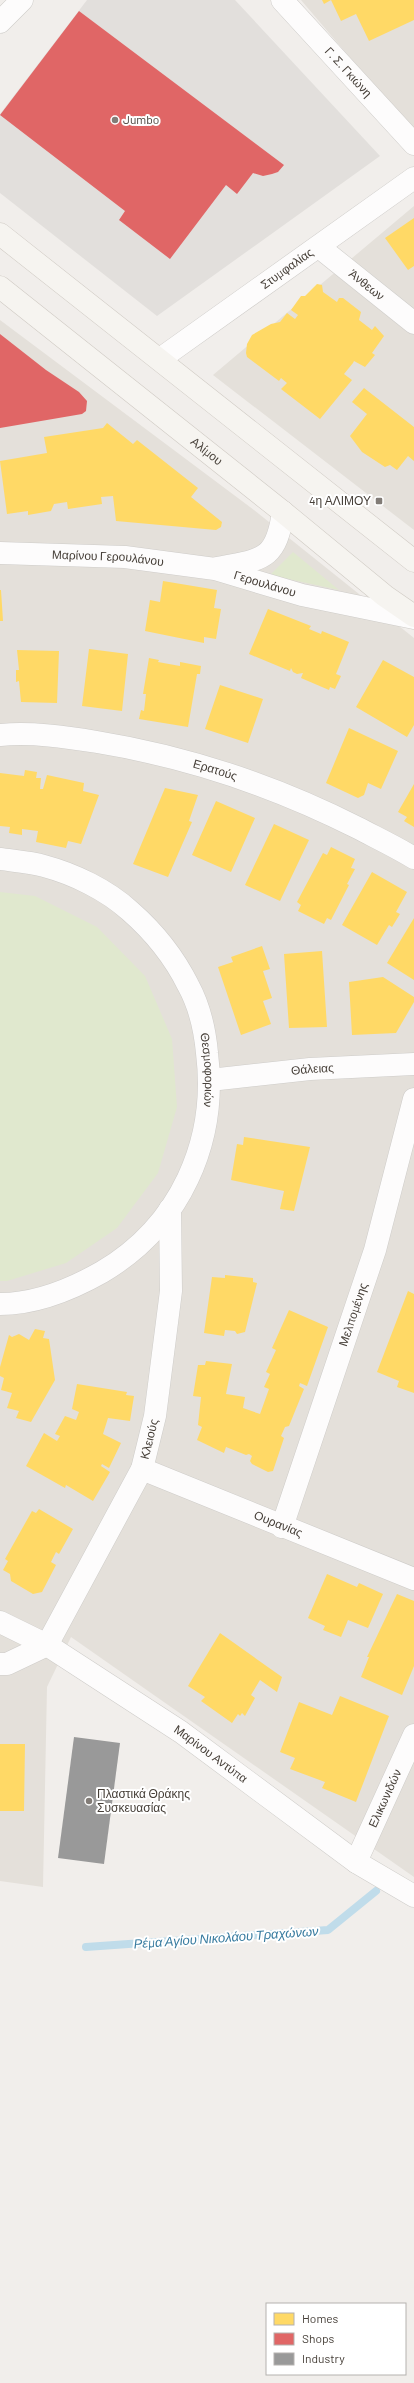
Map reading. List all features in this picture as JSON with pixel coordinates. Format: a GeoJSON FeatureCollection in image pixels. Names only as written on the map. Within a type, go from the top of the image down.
{"type":"FeatureCollection","features":[{"type":"Feature","properties":{"kind":"main road"},"geometry":{"type":"LineString","coordinates":[[0,234],[414,561]]}},
{"type":"Feature","properties":{"kind":"main road","name":"Αλίμου"},"geometry":{"type":"LineString","coordinates":[[0,287],[283,512],[385,596],[414,617]]}},
{"type":"Feature","properties":{"kind":"street"},"geometry":{"type":"LineString","coordinates":[[0,22],[22,0]]}},
{"type":"Feature","properties":{"kind":"street","name":"Γ. Σ. Γκιώνη"},"geometry":{"type":"LineString","coordinates":[[282,0],[414,144]]}},
{"type":"Feature","properties":{"kind":"street","name":"Στυμφαλίας"},"geometry":{"type":"LineString","coordinates":[[160,359],[414,178]]}},
{"type":"Feature","properties":{"kind":"street","name":"Άνθεων"},"geometry":{"type":"LineString","coordinates":[[319,247],[414,323]]}},
{"type":"Feature","properties":{"kind":"street","name":"Γερουλάνου"},"geometry":{"type":"LineString","coordinates":[[215,569],[258,559],[266,555],[280,534],[283,512]]}},
{"type":"Feature","properties":{"kind":"street","name":"Μαρίνου Γερουλάνου"},"geometry":{"type":"LineString","coordinates":[[0,553],[125,557],[215,569]]}},
{"type":"Feature","properties":{"kind":"street","name":"Γερουλάνου"},"geometry":{"type":"LineString","coordinates":[[215,569],[302,594],[414,617]]}},
{"type":"Feature","properties":{"kind":"street","name":"Ερατούς"},"geometry":{"type":"LineString","coordinates":[[0,735],[62,737],[127,747],[187,760],[255,782],[316,807],[414,858]]}},
{"type":"Feature","properties":{"kind":"street","name":"Θεσμοφοριών"},"geometry":{"type":"LineString","coordinates":[[0,859],[43,866],[89,883],[129,910],[163,945],[189,986],[196,1006],[205,1032],[210,1080],[208,1114],[201,1148],[188,1180],[170,1210],[146,1239],[116,1264],[83,1283],[46,1296],[0,1304]]}},
{"type":"Feature","properties":{"kind":"street","name":"Θάλειας"},"geometry":{"type":"LineString","coordinates":[[210,1080],[310,1069],[414,1064]]}},
{"type":"Feature","properties":{"kind":"street","name":"Μελπομένης"},"geometry":{"type":"LineString","coordinates":[[282,1527],[375,1250],[414,1099]]}},
{"type":"Feature","properties":{"kind":"street","name":"Κλειούς"},"geometry":{"type":"LineString","coordinates":[[47,1645],[142,1468],[155,1416],[170,1291],[170,1210]]}},
{"type":"Feature","properties":{"kind":"street","name":"Ουρανίας"},"geometry":{"type":"LineString","coordinates":[[142,1468],[282,1527],[414,1579]]}},
{"type":"Feature","properties":{"kind":"street","name":"Μαρίνου Αντύπα"},"geometry":{"type":"LineString","coordinates":[[0,1622],[47,1645],[181,1732],[356,1862],[414,1896]]}},
{"type":"Feature","properties":{"kind":"street"},"geometry":{"type":"LineString","coordinates":[[0,1664],[7,1664],[47,1645]]}},
{"type":"Feature","properties":{"kind":"street","name":"Ελικωνιδών"},"geometry":{"type":"LineString","coordinates":[[356,1862],[414,1735]]}},
{"type":"Feature","properties":{"kind":"shaded area"},"geometry":{"type":"Polygon","coordinates":[[[87,0],[235,0],[380,156],[157,316],[0,193],[0,114],[87,0]]]}},
{"type":"Feature","properties":{"kind":"shaded area"},"geometry":{"type":"Polygon","coordinates":[[[301,0],[414,0],[414,133],[301,0]]]}},
{"type":"Feature","properties":{"kind":"shaded area"},"geometry":{"type":"Polygon","coordinates":[[[414,206],[414,530],[213,375],[414,206]]]}},
{"type":"Feature","properties":{"kind":"shaded area"},"geometry":{"type":"Polygon","coordinates":[[[0,320],[254,510],[414,638],[414,1877],[71,1637],[47,1687],[43,1887],[0,1881],[0,320]]]}},
{"type":"Feature","properties":{"kind":"green space"},"geometry":{"type":"Polygon","coordinates":[[[293,552],[339,590],[270,575],[293,552]]]}},
{"type":"Feature","properties":{"kind":"green space"},"geometry":{"type":"Polygon","coordinates":[[[0,892],[35,896],[97,927],[145,976],[172,1039],[177,1107],[158,1173],[117,1228],[66,1263],[7,1281],[0,1281],[0,892]]]}},
{"type":"Feature","properties":{"kind":"building: Homes"},"geometry":{"type":"Polygon","coordinates":[[[322,0],[331,0],[324,4],[322,0]]]}},
{"type":"Feature","properties":{"kind":"building: Homes"},"geometry":{"type":"Polygon","coordinates":[[[331,0],[414,0],[414,20],[369,41],[356,14],[341,21],[331,0]]]}},
{"type":"Feature","properties":{"kind":"building: Homes"},"geometry":{"type":"Polygon","coordinates":[[[414,218],[414,266],[408,270],[385,238],[414,218]]]}},
{"type":"Feature","properties":{"kind":"building: Homes"},"geometry":{"type":"Polygon","coordinates":[[[317,284],[322,285],[323,292],[337,302],[339,298],[343,298],[361,312],[359,320],[372,330],[375,326],[384,336],[372,353],[375,355],[365,367],[354,361],[344,374],[352,380],[320,419],[281,389],[287,383],[281,378],[279,381],[247,357],[246,353],[247,344],[252,335],[271,324],[280,322],[287,313],[295,319],[298,315],[291,310],[301,296],[305,296],[317,284]]]}},
{"type":"Feature","properties":{"kind":"building: Homes"},"geometry":{"type":"Polygon","coordinates":[[[364,388],[414,427],[414,461],[408,456],[397,470],[390,465],[385,467],[362,452],[350,436],[367,414],[352,402],[364,388]]]}},
{"type":"Feature","properties":{"kind":"building: Homes"},"geometry":{"type":"Polygon","coordinates":[[[107,423],[133,444],[137,440],[198,488],[191,497],[222,522],[221,527],[216,530],[116,521],[113,496],[101,497],[102,504],[68,509],[67,502],[54,504],[51,511],[28,515],[28,511],[7,514],[0,461],[47,453],[44,437],[103,428],[107,423]]]}},
{"type":"Feature","properties":{"kind":"building: Homes"},"geometry":{"type":"Polygon","coordinates":[[[163,581],[217,590],[214,608],[221,609],[216,639],[204,637],[204,643],[145,631],[150,600],[160,602],[163,581]]]}},
{"type":"Feature","properties":{"kind":"building: Homes"},"geometry":{"type":"Polygon","coordinates":[[[1,590],[3,621],[0,621],[1,590]]]}},
{"type":"Feature","properties":{"kind":"building: Homes"},"geometry":{"type":"Polygon","coordinates":[[[268,609],[311,626],[309,629],[321,634],[322,631],[349,642],[336,674],[341,676],[335,689],[330,687],[329,690],[301,678],[303,673],[297,674],[293,672],[291,668],[290,671],[249,654],[268,609]]]}},
{"type":"Feature","properties":{"kind":"building: Homes"},"geometry":{"type":"Polygon","coordinates":[[[89,649],[128,654],[122,711],[82,706],[89,649]]]}},
{"type":"Feature","properties":{"kind":"building: Homes"},"geometry":{"type":"Polygon","coordinates":[[[17,650],[59,651],[57,703],[21,702],[19,681],[16,682],[16,670],[19,670],[17,650]]]}},
{"type":"Feature","properties":{"kind":"building: Homes"},"geometry":{"type":"Polygon","coordinates":[[[149,658],[159,660],[158,662],[180,666],[180,662],[201,666],[200,674],[197,674],[188,727],[139,719],[141,710],[144,711],[146,694],[143,694],[149,658]]]}},
{"type":"Feature","properties":{"kind":"building: Homes"},"geometry":{"type":"Polygon","coordinates":[[[383,660],[414,677],[414,725],[407,737],[356,707],[383,660]]]}},
{"type":"Feature","properties":{"kind":"building: Homes"},"geometry":{"type":"Polygon","coordinates":[[[220,685],[263,699],[248,743],[205,729],[220,685]]]}},
{"type":"Feature","properties":{"kind":"building: Homes"},"geometry":{"type":"Polygon","coordinates":[[[349,728],[398,751],[381,789],[368,783],[364,795],[358,798],[326,783],[349,728]]]}},
{"type":"Feature","properties":{"kind":"building: Homes"},"geometry":{"type":"Polygon","coordinates":[[[25,770],[37,772],[36,778],[41,778],[40,789],[43,789],[47,775],[84,783],[83,791],[99,795],[81,844],[68,841],[66,848],[36,842],[38,831],[22,829],[22,835],[9,833],[10,827],[0,826],[0,773],[24,776],[25,770]]]}},
{"type":"Feature","properties":{"kind":"building: Homes"},"geometry":{"type":"Polygon","coordinates":[[[414,784],[414,827],[404,821],[407,817],[398,812],[414,784]]]}},
{"type":"Feature","properties":{"kind":"building: Homes"},"geometry":{"type":"Polygon","coordinates":[[[165,788],[198,795],[189,821],[192,822],[168,877],[133,864],[165,788]]]}},
{"type":"Feature","properties":{"kind":"building: Homes"},"geometry":{"type":"Polygon","coordinates":[[[216,801],[255,818],[231,872],[192,855],[216,801]]]}},
{"type":"Feature","properties":{"kind":"building: Homes"},"geometry":{"type":"Polygon","coordinates":[[[274,824],[309,840],[280,901],[245,885],[274,824]]]}},
{"type":"Feature","properties":{"kind":"building: Homes"},"geometry":{"type":"Polygon","coordinates":[[[331,847],[355,859],[351,868],[355,869],[347,884],[349,885],[331,920],[327,918],[324,924],[298,911],[301,905],[297,902],[323,853],[327,855],[331,847]]]}},
{"type":"Feature","properties":{"kind":"building: Homes"},"geometry":{"type":"Polygon","coordinates":[[[372,872],[407,892],[396,912],[400,914],[392,927],[389,925],[377,945],[342,925],[372,872]]]}},
{"type":"Feature","properties":{"kind":"building: Homes"},"geometry":{"type":"Polygon","coordinates":[[[414,918],[414,980],[387,963],[414,918]]]}},
{"type":"Feature","properties":{"kind":"building: Homes"},"geometry":{"type":"Polygon","coordinates":[[[262,946],[270,969],[263,971],[272,998],[263,1001],[271,1024],[241,1035],[218,967],[233,962],[231,957],[262,946]]]}},
{"type":"Feature","properties":{"kind":"building: Homes"},"geometry":{"type":"Polygon","coordinates":[[[322,951],[327,1027],[289,1028],[284,954],[322,951]]]}},
{"type":"Feature","properties":{"kind":"building: Homes"},"geometry":{"type":"Polygon","coordinates":[[[383,977],[414,997],[414,1002],[396,1033],[352,1035],[349,982],[383,977]]]}},
{"type":"Feature","properties":{"kind":"building: Homes"},"geometry":{"type":"Polygon","coordinates":[[[244,1137],[310,1147],[294,1211],[280,1209],[284,1191],[231,1180],[237,1144],[243,1145],[244,1137]]]}},
{"type":"Feature","properties":{"kind":"building: Homes"},"geometry":{"type":"Polygon","coordinates":[[[225,1275],[253,1278],[253,1282],[257,1283],[245,1332],[237,1334],[235,1331],[225,1330],[224,1336],[204,1333],[212,1277],[225,1278],[225,1275]]]}},
{"type":"Feature","properties":{"kind":"building: Homes"},"geometry":{"type":"Polygon","coordinates":[[[408,1291],[414,1294],[414,1393],[397,1387],[399,1381],[377,1372],[408,1291]]]}},
{"type":"Feature","properties":{"kind":"building: Homes"},"geometry":{"type":"Polygon","coordinates":[[[289,1310],[328,1327],[307,1386],[300,1383],[299,1386],[304,1389],[289,1426],[285,1427],[281,1436],[284,1438],[273,1471],[268,1472],[252,1464],[250,1461],[252,1456],[249,1454],[246,1455],[226,1447],[224,1453],[197,1440],[202,1427],[198,1425],[201,1397],[193,1396],[198,1365],[205,1365],[206,1361],[232,1364],[226,1394],[245,1397],[243,1408],[260,1414],[269,1389],[264,1387],[270,1374],[266,1372],[276,1350],[272,1348],[289,1310]]]}},
{"type":"Feature","properties":{"kind":"building: Homes"},"geometry":{"type":"Polygon","coordinates":[[[35,1329],[45,1331],[43,1338],[49,1339],[55,1380],[31,1422],[16,1418],[19,1411],[7,1408],[12,1393],[1,1390],[4,1378],[0,1376],[0,1367],[9,1335],[12,1337],[19,1334],[29,1340],[35,1329]]]}},
{"type":"Feature","properties":{"kind":"building: Homes"},"geometry":{"type":"Polygon","coordinates":[[[77,1384],[127,1392],[126,1395],[134,1396],[130,1421],[108,1418],[103,1434],[121,1443],[109,1468],[102,1464],[101,1466],[110,1472],[93,1501],[66,1485],[65,1488],[26,1466],[44,1433],[57,1441],[60,1436],[55,1434],[65,1416],[76,1420],[79,1412],[72,1409],[77,1384]]]}},
{"type":"Feature","properties":{"kind":"building: Homes"},"geometry":{"type":"Polygon","coordinates":[[[39,1509],[73,1529],[59,1554],[56,1552],[51,1562],[56,1565],[42,1592],[33,1594],[11,1581],[10,1574],[3,1570],[8,1561],[5,1559],[32,1511],[36,1513],[39,1509]]]}},
{"type":"Feature","properties":{"kind":"building: Homes"},"geometry":{"type":"Polygon","coordinates":[[[327,1574],[357,1587],[359,1583],[383,1594],[368,1628],[348,1620],[341,1637],[323,1630],[325,1626],[308,1618],[327,1574]]]}},
{"type":"Feature","properties":{"kind":"building: Homes"},"geometry":{"type":"Polygon","coordinates":[[[397,1594],[414,1601],[414,1666],[402,1695],[361,1677],[369,1657],[367,1657],[397,1594]]]}},
{"type":"Feature","properties":{"kind":"building: Homes"},"geometry":{"type":"Polygon","coordinates":[[[220,1633],[282,1677],[277,1692],[260,1680],[251,1695],[255,1698],[245,1716],[242,1713],[240,1716],[238,1714],[232,1723],[201,1701],[205,1697],[188,1686],[220,1633]]]}},
{"type":"Feature","properties":{"kind":"building: Homes"},"geometry":{"type":"Polygon","coordinates":[[[340,1696],[389,1716],[356,1802],[322,1788],[325,1782],[290,1769],[295,1758],[280,1752],[299,1702],[332,1715],[340,1696]]]}},
{"type":"Feature","properties":{"kind":"building: Homes"},"geometry":{"type":"Polygon","coordinates":[[[0,1744],[25,1744],[24,1811],[0,1811],[0,1744]]]}},
{"type":"Feature","properties":{"kind":"building: Shops"},"geometry":{"type":"Polygon","coordinates":[[[79,11],[284,165],[278,172],[272,174],[263,176],[253,173],[237,194],[226,185],[170,259],[119,220],[125,211],[0,115],[79,11]]]}},
{"type":"Feature","properties":{"kind":"building: Shops"},"geometry":{"type":"Polygon","coordinates":[[[0,334],[46,370],[79,392],[87,401],[86,411],[82,414],[0,428],[0,334]]]}},
{"type":"Feature","properties":{"kind":"building: Industry","name":"Πλαστικά Θράκης Συσκευασίας"},"geometry":{"type":"Polygon","coordinates":[[[74,1737],[120,1743],[104,1864],[58,1858],[74,1737]]]}},
{"type":"Feature","properties":{"kind":"waterway","name":"Ρέμα Αγίου Νικολάου Τραχώνων"},"geometry":{"type":"LineString","coordinates":[[86,1947],[328,1930],[376,1891]]}},
{"type":"Feature","properties":{"kind":"place","name":"Jumbo"},"geometry":{"type":"Point","coordinates":[115,120]}},
{"type":"Feature","properties":{"kind":"place","name":"4η ΑΛΙΜΟΥ"},"geometry":{"type":"Point","coordinates":[379,501]}},
{"type":"Feature","properties":{"kind":"place","name":"Πλαστικά Θράκης Συσκευασίας"},"geometry":{"type":"Point","coordinates":[89,1801]}}]}
